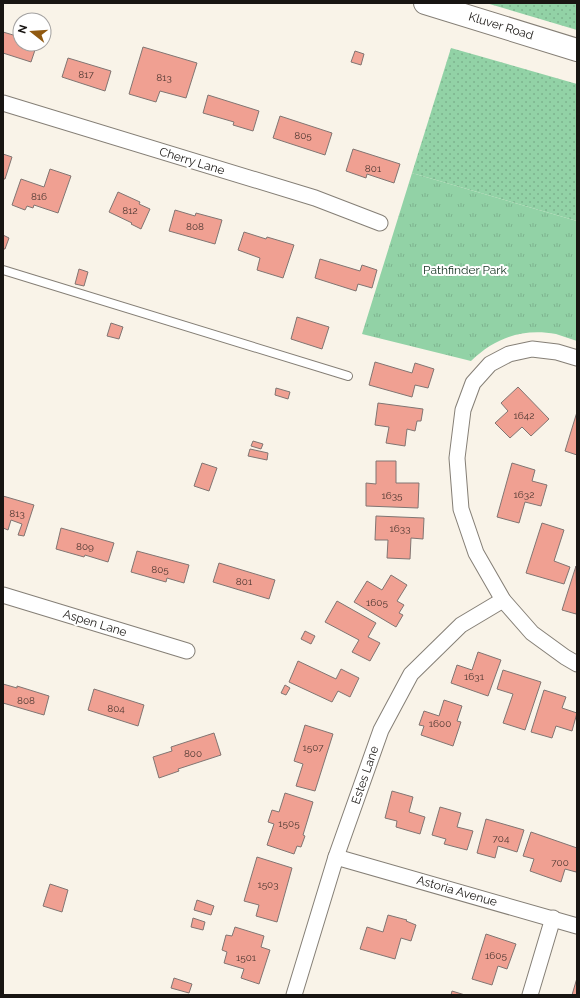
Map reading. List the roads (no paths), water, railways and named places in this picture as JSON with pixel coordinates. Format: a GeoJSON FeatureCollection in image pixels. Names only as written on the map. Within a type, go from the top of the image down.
{"type":"FeatureCollection","features":[{"type":"Feature","properties":{"kind":"street","name":"Kluver Road"},"geometry":{"type":"LineString","coordinates":[[425,3],[577,50]]}},
{"type":"Feature","properties":{"kind":"street","name":"Cherry Lane"},"geometry":{"type":"LineString","coordinates":[[3,103],[315,198],[380,223]]}},
{"type":"Feature","properties":{"kind":"street"},"geometry":{"type":"LineString","coordinates":[[577,358],[557,352],[532,349],[509,354],[490,364],[473,383],[463,410],[457,458],[461,509],[476,553],[503,600],[532,633],[577,664]]}},
{"type":"Feature","properties":{"kind":"street","name":"Aspen Lane"},"geometry":{"type":"LineString","coordinates":[[3,595],[188,651]]}},
{"type":"Feature","properties":{"kind":"street","name":"Estes Lane"},"geometry":{"type":"LineString","coordinates":[[294,995],[336,857],[381,730],[411,674],[461,625],[503,600]]}},
{"type":"Feature","properties":{"kind":"street","name":"Astoria Avenue"},"geometry":{"type":"LineString","coordinates":[[336,857],[577,926]]}},
{"type":"Feature","properties":{"kind":"street"},"geometry":{"type":"LineString","coordinates":[[530,995],[553,918]]}},
{"type":"Feature","properties":{"kind":"lane"},"geometry":{"type":"LineString","coordinates":[[3,270],[348,376]]}},
{"type":"Feature","properties":{"kind":"park label","name":"Pathfinder Park"},"geometry":{"type":"Point","coordinates":[465,270]}}]}
